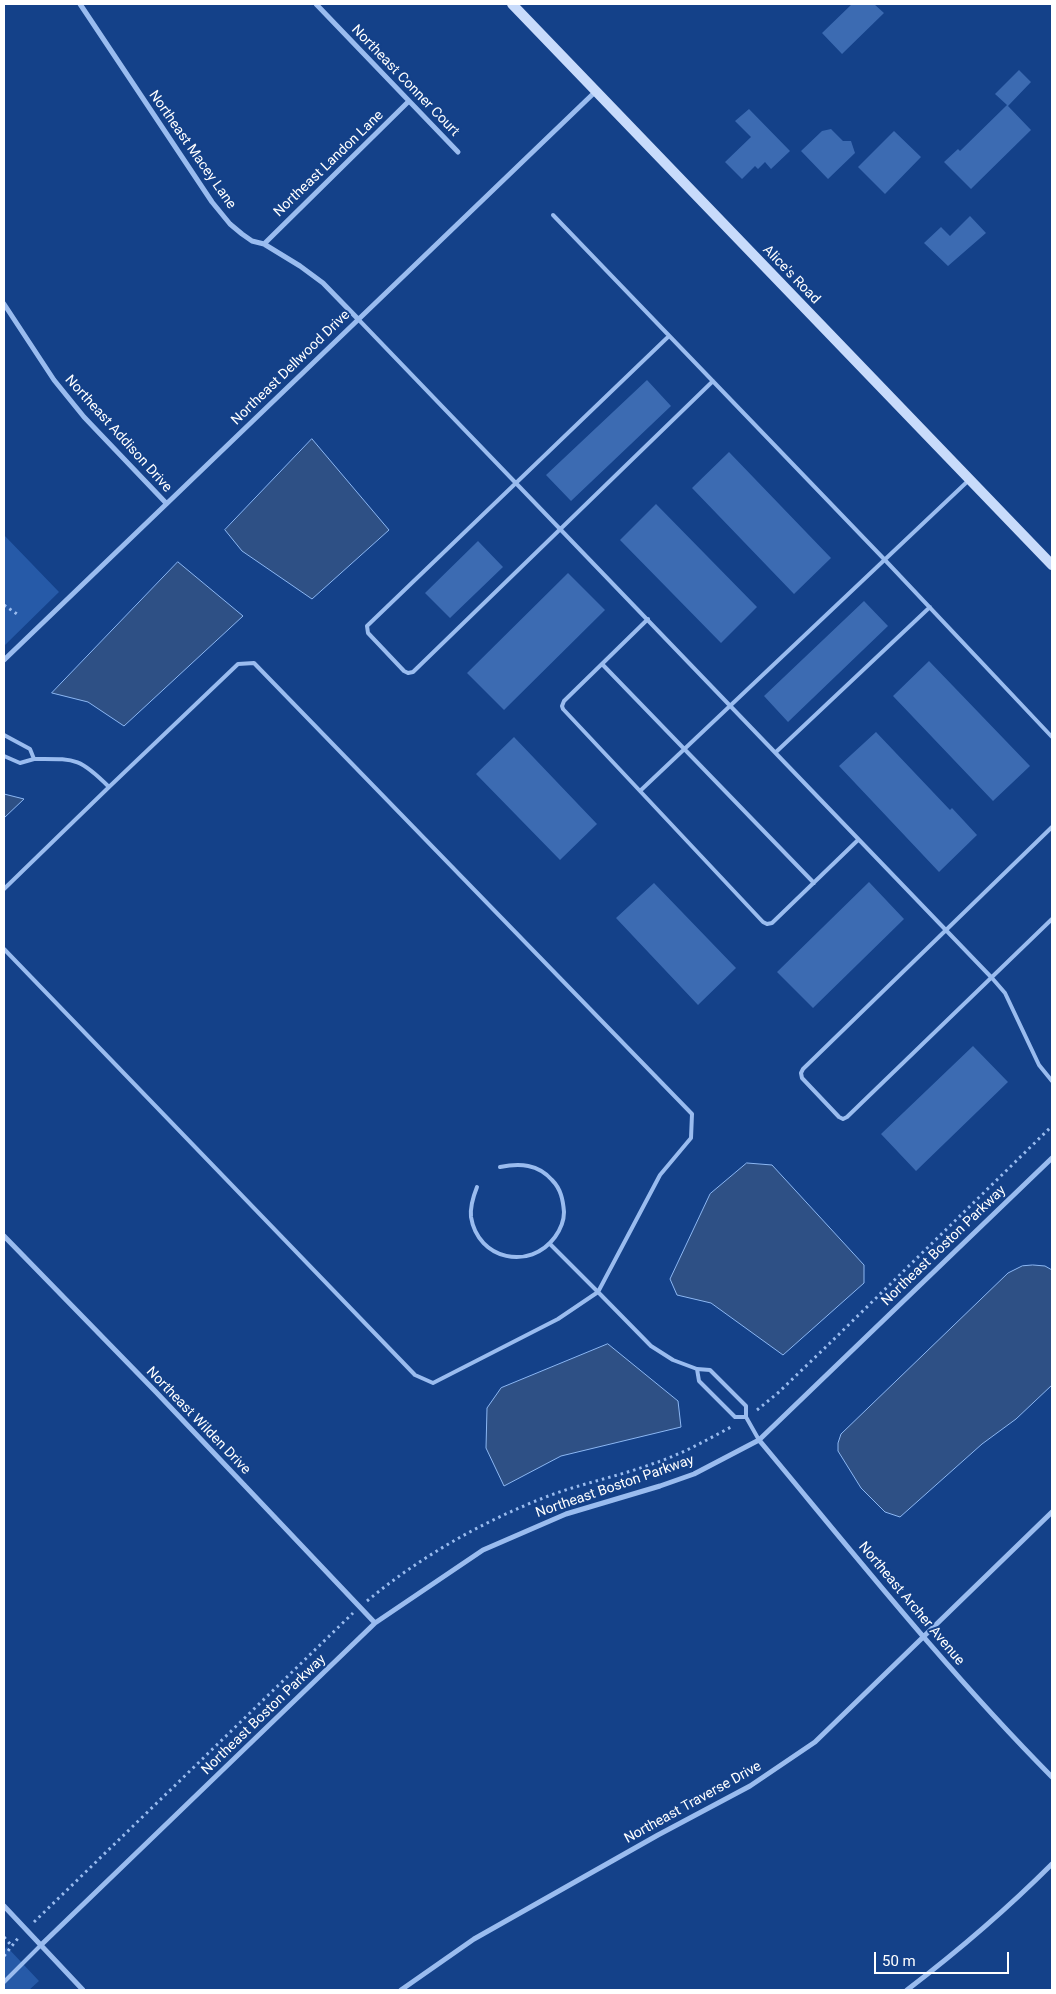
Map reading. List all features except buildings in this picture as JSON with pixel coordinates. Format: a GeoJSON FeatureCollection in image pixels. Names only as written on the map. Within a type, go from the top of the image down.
{"type":"FeatureCollection","features":[{"type":"Feature","properties":{"kind":"main road","name":"Alice's Road"},"geometry":{"type":"LineString","coordinates":[[512,4],[1052,565]]}},
{"type":"Feature","properties":{"kind":"street","name":"Northeast Macey Lane"},"geometry":{"type":"LineString","coordinates":[[80,4],[212,202],[230,224],[252,241],[264,244],[323,283],[358,319]]}},
{"type":"Feature","properties":{"kind":"street","name":"Northeast Conner Court"},"geometry":{"type":"LineString","coordinates":[[316,4],[458,152]]}},
{"type":"Feature","properties":{"kind":"street","name":"Northeast Dellwood Drive"},"geometry":{"type":"LineString","coordinates":[[4,660],[595,92]]}},
{"type":"Feature","properties":{"kind":"street","name":"Northeast Landon Lane"},"geometry":{"type":"LineString","coordinates":[[264,244],[409,101]]}},
{"type":"Feature","properties":{"kind":"street","name":"Northeast Addison Drive"},"geometry":{"type":"LineString","coordinates":[[4,304],[54,380],[84,416],[166,503]]}},
{"type":"Feature","properties":{"kind":"street","name":"Northeast Boston Parkway"},"geometry":{"type":"LineString","coordinates":[[42,1945],[375,1623],[483,1550],[566,1514],[694,1474],[760,1440],[1052,1158]]}},
{"type":"Feature","properties":{"kind":"street","name":"Northeast Wilden Drive"},"geometry":{"type":"LineString","coordinates":[[4,1236],[375,1623]]}},
{"type":"Feature","properties":{"kind":"street","name":"Northeast Archer Avenue"},"geometry":{"type":"LineString","coordinates":[[760,1440],[922,1636],[998,1722],[1052,1777]]}},
{"type":"Feature","properties":{"kind":"street","name":"Northeast Traverse Drive"},"geometry":{"type":"LineString","coordinates":[[401,1990],[474,1939],[750,1786],[815,1742],[922,1636],[1052,1512]]}},
{"type":"Feature","properties":{"kind":"street"},"geometry":{"type":"LineString","coordinates":[[908,1990],[952,1955],[1026,1890],[1052,1864]]}},
{"type":"Feature","properties":{"kind":"street"},"geometry":{"type":"LineString","coordinates":[[4,1906],[83,1990]]}},
{"type":"Feature","properties":{"kind":"lane"},"geometry":{"type":"LineString","coordinates":[[553,215],[1052,736]]}},
{"type":"Feature","properties":{"kind":"lane"},"geometry":{"type":"LineString","coordinates":[[358,319],[847,825],[858,840],[992,978],[1005,993],[1039,1065],[1052,1081]]}},
{"type":"Feature","properties":{"kind":"lane"},"geometry":{"type":"LineString","coordinates":[[670,336],[367,626],[368,633],[404,671],[408,673],[413,672],[713,381]]}},
{"type":"Feature","properties":{"kind":"lane"},"geometry":{"type":"LineString","coordinates":[[640,792],[884,559],[970,480]]}},
{"type":"Feature","properties":{"kind":"lane"},"geometry":{"type":"LineString","coordinates":[[776,752],[930,607]]}},
{"type":"Feature","properties":{"kind":"lane"},"geometry":{"type":"LineString","coordinates":[[648,619],[564,701],[563,709],[640,792],[767,924],[772,923],[858,840]]}},
{"type":"Feature","properties":{"kind":"lane"},"geometry":{"type":"LineString","coordinates":[[4,889],[238,664],[254,663],[692,1114],[691,1138],[660,1175],[598,1292],[558,1319],[433,1383],[415,1375],[4,949]]}},
{"type":"Feature","properties":{"kind":"lane"},"geometry":{"type":"LineString","coordinates":[[602,664],[814,883]]}},
{"type":"Feature","properties":{"kind":"lane"},"geometry":{"type":"LineString","coordinates":[[4,736],[30,749],[34,759]]}},
{"type":"Feature","properties":{"kind":"lane"},"geometry":{"type":"LineString","coordinates":[[4,756],[20,763],[34,759],[70,759],[84,764],[110,787]]}},
{"type":"Feature","properties":{"kind":"lane"},"geometry":{"type":"LineString","coordinates":[[1052,827],[803,1069],[801,1073],[802,1078],[839,1117],[843,1119],[847,1117],[1052,919]]}},
{"type":"Feature","properties":{"kind":"lane"},"geometry":{"type":"LineString","coordinates":[[477,1187],[472,1201],[471,1216],[475,1230],[483,1242],[495,1252],[523,1257],[538,1253],[550,1244],[559,1231],[564,1216],[563,1200],[557,1185],[546,1173],[532,1166],[516,1164],[500,1167]]}},
{"type":"Feature","properties":{"kind":"lane"},"geometry":{"type":"LineString","coordinates":[[550,1244],[651,1346],[673,1360],[697,1369],[710,1370],[746,1406],[746,1417],[760,1440]]}},
{"type":"Feature","properties":{"kind":"lane"},"geometry":{"type":"LineString","coordinates":[[697,1369],[699,1381],[735,1417],[746,1417]]}},
{"type":"Feature","properties":{"kind":"lane"},"geometry":{"type":"LineString","coordinates":[[4,1982],[42,1945]]}},
{"type":"Feature","properties":{"kind":"path"},"geometry":{"type":"LineString","coordinates":[[4,605],[17,614]]}},
{"type":"Feature","properties":{"kind":"path"},"geometry":{"type":"LineString","coordinates":[[4,1938],[11,1945],[4,1956]]}},
{"type":"Feature","properties":{"kind":"shaded area"},"geometry":{"type":"Polygon","coordinates":[[[312,439],[389,530],[312,599],[242,551],[225,530],[312,439]]]}},
{"type":"Feature","properties":{"kind":"shaded area"},"geometry":{"type":"Polygon","coordinates":[[[4,535],[59,592],[4,646],[4,535]]]}},
{"type":"Feature","properties":{"kind":"shaded area"},"geometry":{"type":"Polygon","coordinates":[[[178,562],[243,616],[124,726],[88,702],[52,693],[178,562]]]}},
{"type":"Feature","properties":{"kind":"shaded area"},"geometry":{"type":"Polygon","coordinates":[[[4,794],[24,799],[4,818],[4,794]]]}},
{"type":"Feature","properties":{"kind":"shaded area"},"geometry":{"type":"Polygon","coordinates":[[[747,1163],[772,1165],[864,1265],[864,1283],[783,1355],[711,1303],[677,1295],[670,1279],[710,1194],[747,1163]]]}},
{"type":"Feature","properties":{"kind":"shaded area"},"geometry":{"type":"Polygon","coordinates":[[[1022,1266],[1045,1266],[1052,1270],[1052,1385],[1016,1419],[982,1444],[900,1517],[885,1512],[861,1488],[838,1451],[841,1434],[1008,1273],[1022,1266]]]}},
{"type":"Feature","properties":{"kind":"shaded area"},"geometry":{"type":"Polygon","coordinates":[[[608,1344],[678,1401],[681,1427],[561,1456],[504,1486],[486,1448],[487,1408],[501,1388],[608,1344]]]}},
{"type":"Feature","properties":{"kind":"shaded area"},"geometry":{"type":"Polygon","coordinates":[[[7,1947],[39,1981],[29,1990],[4,1990],[4,1950],[7,1947]]]}}]}
